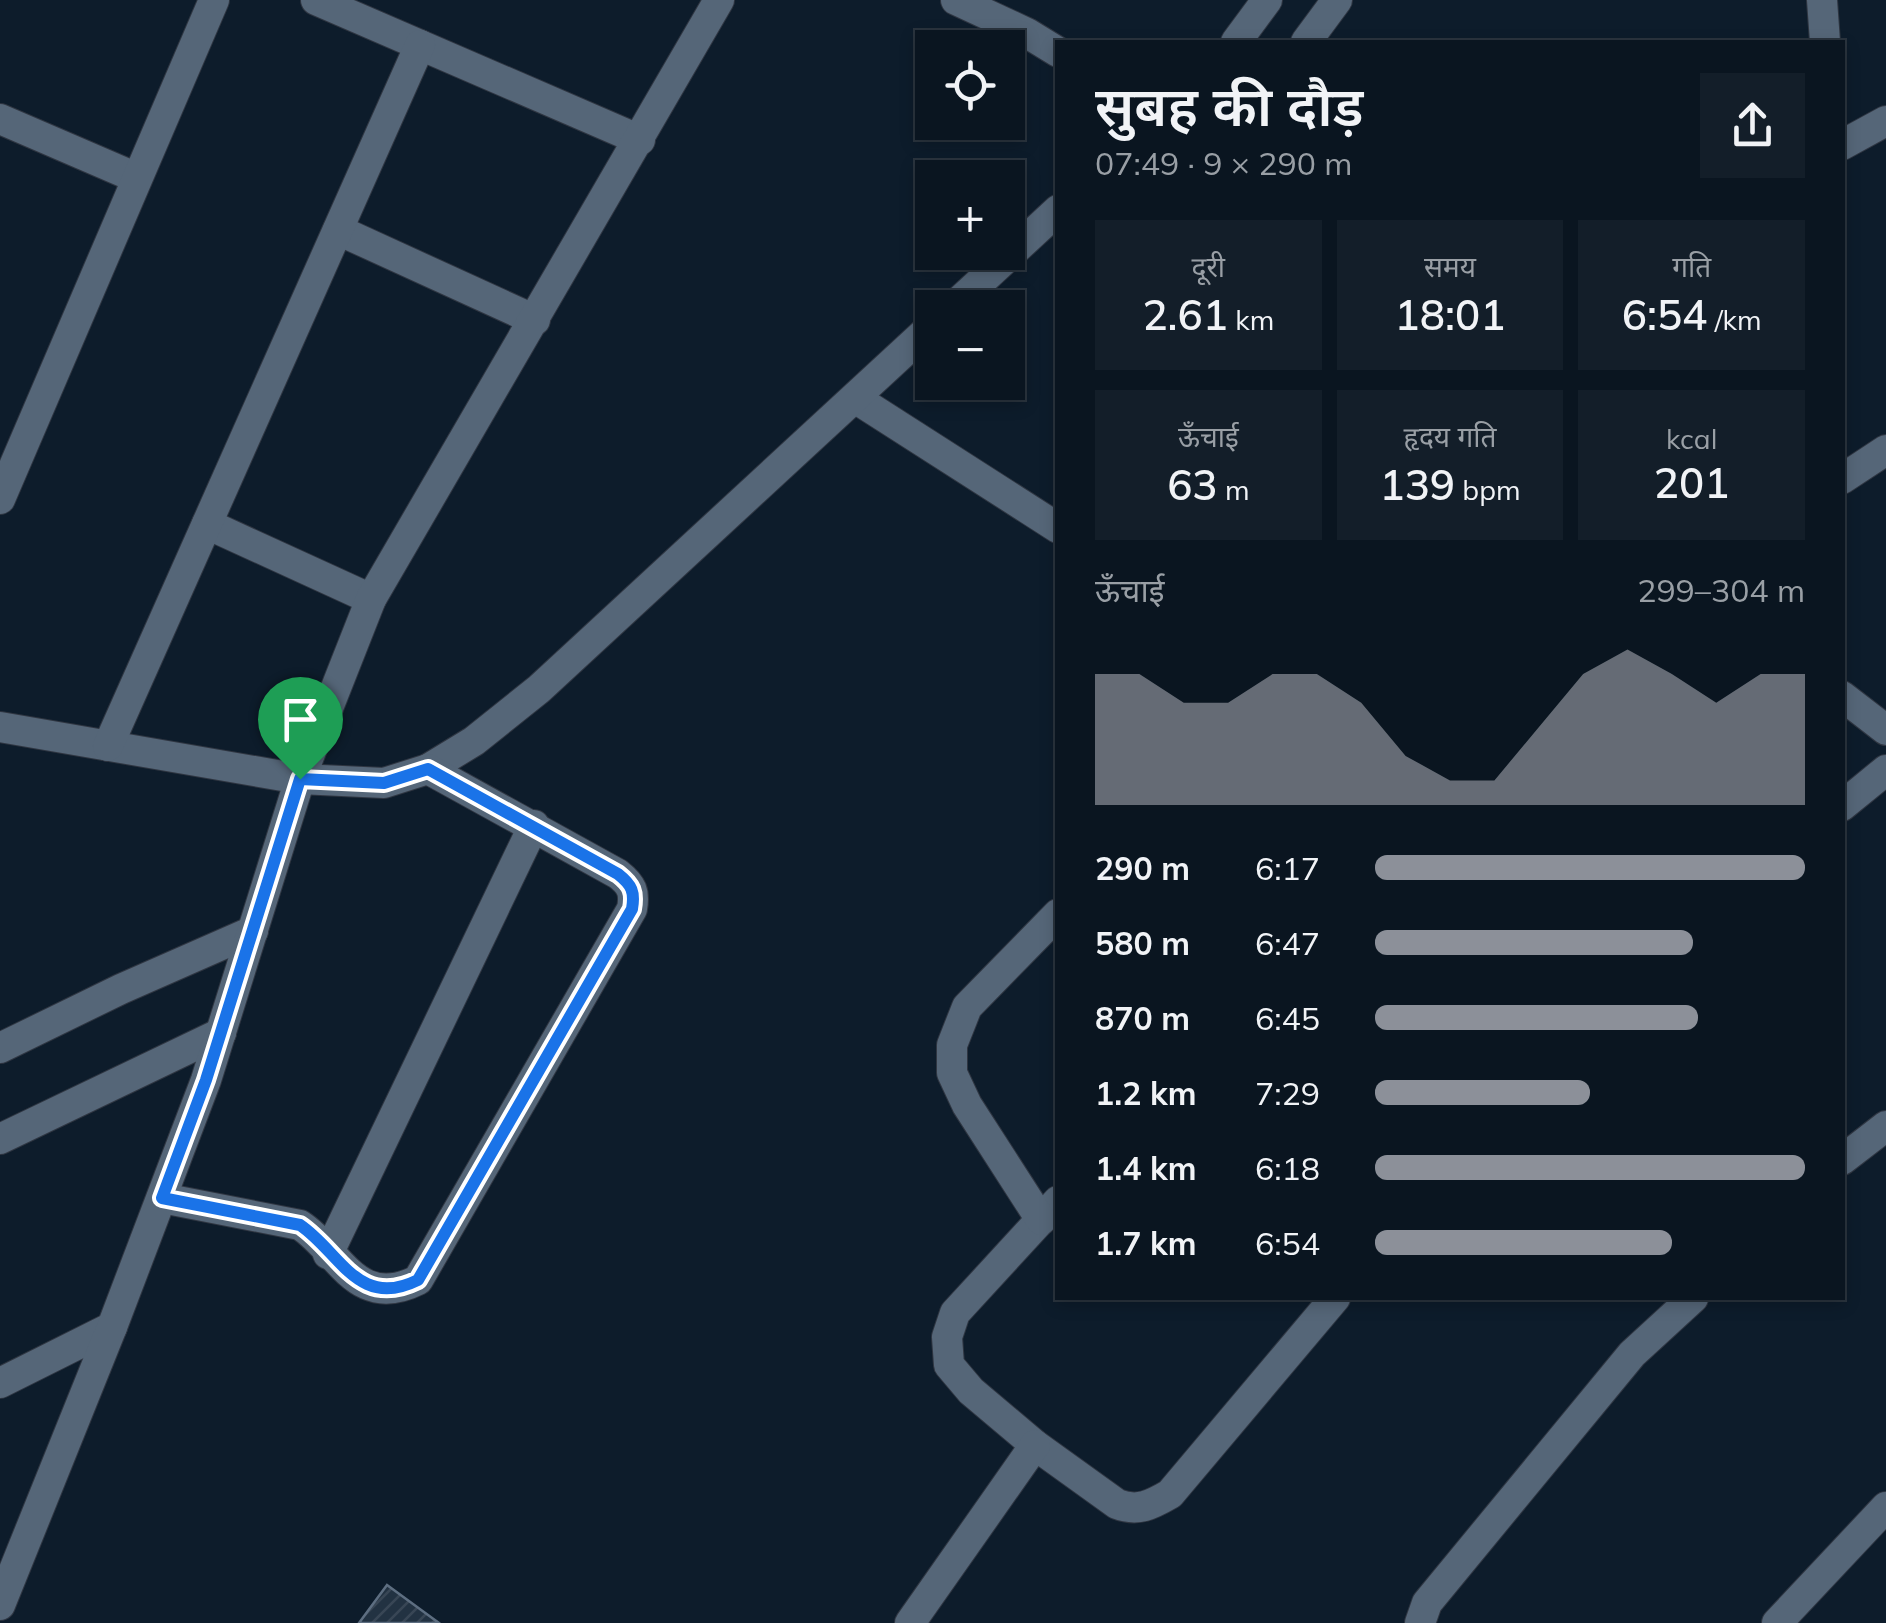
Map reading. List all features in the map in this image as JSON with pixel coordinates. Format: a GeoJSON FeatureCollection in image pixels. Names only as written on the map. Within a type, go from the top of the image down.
{"type":"FeatureCollection","features":[{"type":"Feature","properties":{"kind":"street"},"geometry":{"type":"LineString","coordinates":[[0,499],[214,0]]}},
{"type":"Feature","properties":{"kind":"street"},"geometry":{"type":"LineString","coordinates":[[316,0],[640,140]]}},
{"type":"Feature","properties":{"kind":"street"},"geometry":{"type":"LineString","coordinates":[[0,1605],[162,1198],[221,1033],[300,779],[371,599],[719,0]]}},
{"type":"Feature","properties":{"kind":"street"},"geometry":{"type":"LineString","coordinates":[[956,0],[1055,50]]}},
{"type":"Feature","properties":{"kind":"street"},"geometry":{"type":"LineString","coordinates":[[1238,40],[1268,0]]}},
{"type":"Feature","properties":{"kind":"street"},"geometry":{"type":"LineString","coordinates":[[1307,40],[1337,0]]}},
{"type":"Feature","properties":{"kind":"street"},"geometry":{"type":"LineString","coordinates":[[1822,0],[1825,40]]}},
{"type":"Feature","properties":{"kind":"street"},"geometry":{"type":"LineString","coordinates":[[108,746],[420,45]]}},
{"type":"Feature","properties":{"kind":"street"},"geometry":{"type":"LineString","coordinates":[[0,119],[137,178]]}},
{"type":"Feature","properties":{"kind":"street"},"geometry":{"type":"LineString","coordinates":[[1845,143],[1886,121]]}},
{"type":"Feature","properties":{"kind":"street"},"geometry":{"type":"LineString","coordinates":[[971,290],[1055,213]]}},
{"type":"Feature","properties":{"kind":"street"},"geometry":{"type":"LineString","coordinates":[[338,230],[535,320]]}},
{"type":"Feature","properties":{"kind":"street"},"geometry":{"type":"LineString","coordinates":[[0,727],[300,779],[384,783],[428,769],[474,741],[539,689],[915,342]]}},
{"type":"Feature","properties":{"kind":"street"},"geometry":{"type":"LineString","coordinates":[[855,398],[1055,526]]}},
{"type":"Feature","properties":{"kind":"street"},"geometry":{"type":"LineString","coordinates":[[1845,477],[1886,450]]}},
{"type":"Feature","properties":{"kind":"street"},"geometry":{"type":"LineString","coordinates":[[206,524],[371,599]]}},
{"type":"Feature","properties":{"kind":"street"},"geometry":{"type":"LineString","coordinates":[[1845,698],[1886,730]]}},
{"type":"Feature","properties":{"kind":"street"},"geometry":{"type":"LineString","coordinates":[[162,1198],[300,1225],[344,1270],[385,1289],[399,1290],[418,1280],[632,909],[634,893],[629,883],[534,825],[428,769]]}},
{"type":"Feature","properties":{"kind":"street"},"geometry":{"type":"LineString","coordinates":[[1845,804],[1886,770]]}},
{"type":"Feature","properties":{"kind":"street"},"geometry":{"type":"LineString","coordinates":[[328,1254],[534,825]]}},
{"type":"Feature","properties":{"kind":"street"},"geometry":{"type":"LineString","coordinates":[[1055,917],[967,1007],[952,1045],[952,1073],[967,1105],[1049,1211],[955,1313],[947,1338],[949,1366],[970,1391],[1034,1445],[1116,1504],[1132,1510],[1170,1494],[1334,1300]]}},
{"type":"Feature","properties":{"kind":"street"},"geometry":{"type":"LineString","coordinates":[[0,1048],[121,988],[253,930]]}},
{"type":"Feature","properties":{"kind":"street"},"geometry":{"type":"LineString","coordinates":[[0,1139],[221,1033]]}},
{"type":"Feature","properties":{"kind":"street"},"geometry":{"type":"LineString","coordinates":[[1845,1158],[1886,1126]]}},
{"type":"Feature","properties":{"kind":"street"},"geometry":{"type":"LineString","coordinates":[[1420,1623],[1427,1602],[1632,1354],[1691,1300]]}},
{"type":"Feature","properties":{"kind":"street"},"geometry":{"type":"LineString","coordinates":[[0,1382],[112,1327]]}},
{"type":"Feature","properties":{"kind":"street"},"geometry":{"type":"LineString","coordinates":[[910,1623],[1034,1445]]}},
{"type":"Feature","properties":{"kind":"street"},"geometry":{"type":"LineString","coordinates":[[1777,1623],[1886,1507]]}},
{"type":"Feature","properties":{"kind":"building"},"geometry":{"type":"Polygon","coordinates":[[[387,1585],[439,1623],[359,1623],[387,1585]]]}},
{"type":"Feature","properties":{"kind":"route"},"geometry":{"type":"LineString","coordinates":[[428,769],[618,874],[634,893],[632,909],[418,1280],[399,1290],[364,1282],[344,1270],[300,1225],[162,1198],[206,1080],[300,779],[384,783],[428,769]]}}]}
